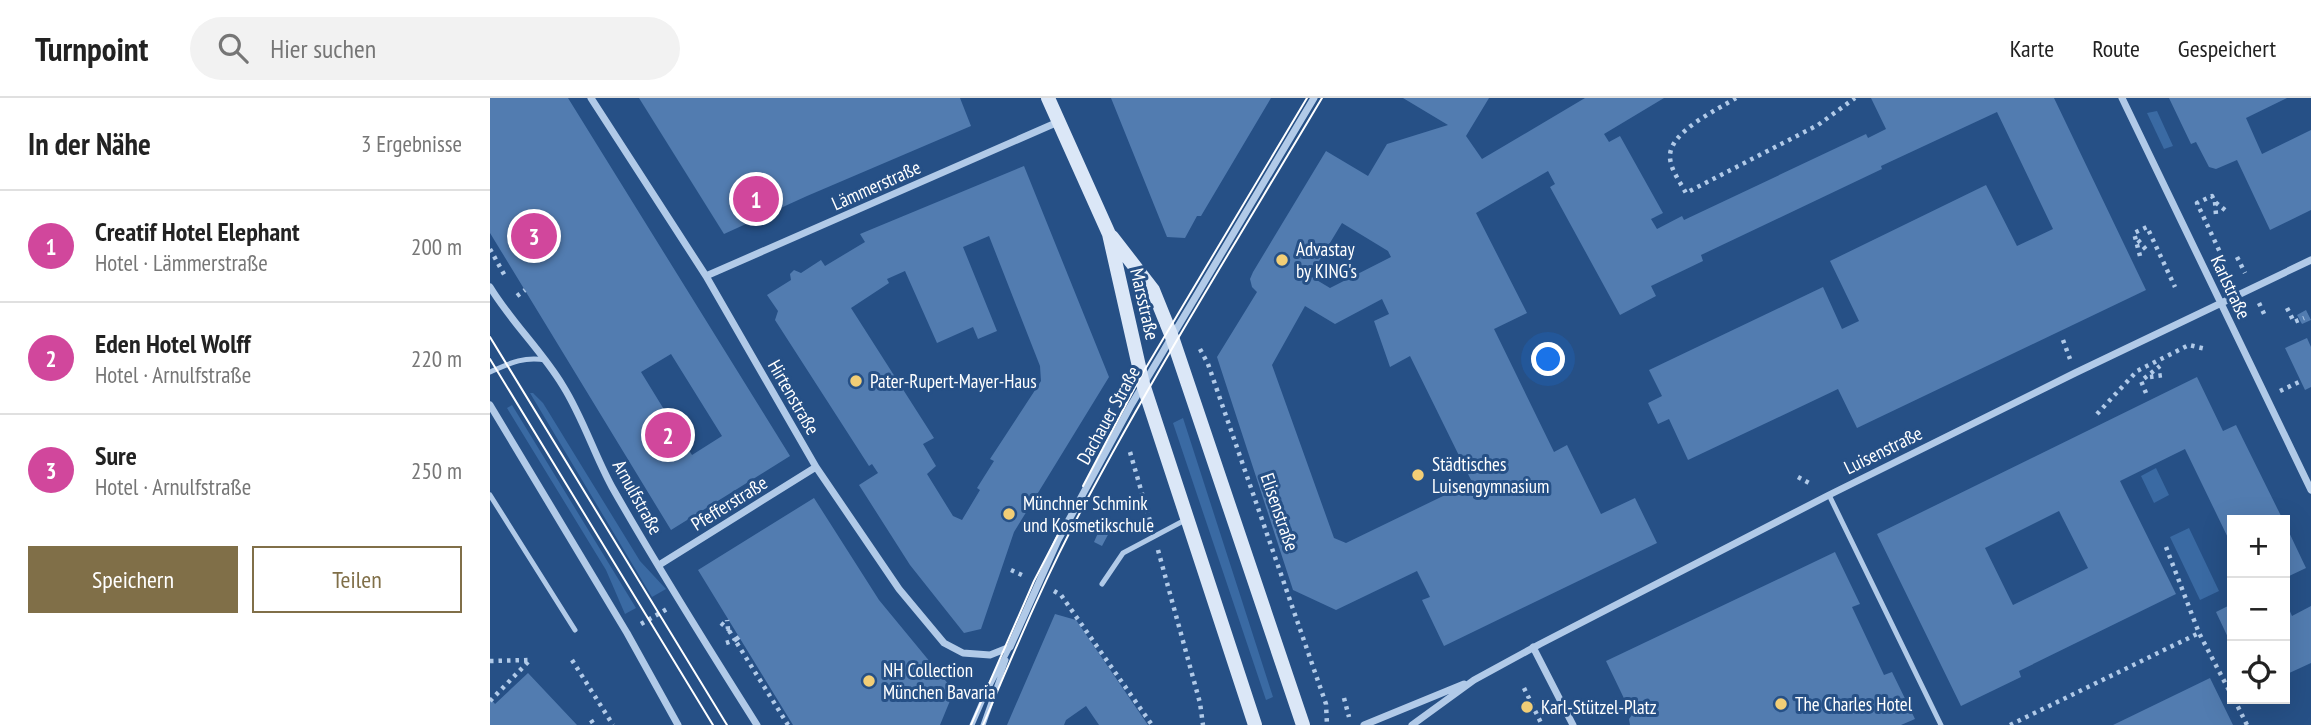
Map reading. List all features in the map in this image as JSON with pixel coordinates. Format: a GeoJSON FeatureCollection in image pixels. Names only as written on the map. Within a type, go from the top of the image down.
{"type":"FeatureCollection","features":[{"type":"Feature","properties":{"kind":"main road","name":"Marsstraße"},"geometry":{"type":"LineString","coordinates":[[1048,98],[1109,233],[1143,384]]}},
{"type":"Feature","properties":{"kind":"main road","name":"Marsstraße"},"geometry":{"type":"LineString","coordinates":[[1109,233],[1153,290],[1172,337]]}},
{"type":"Feature","properties":{"kind":"main road"},"geometry":{"type":"LineString","coordinates":[[1172,337],[1303,725]]}},
{"type":"Feature","properties":{"kind":"main road"},"geometry":{"type":"LineString","coordinates":[[1143,384],[1255,725]]}},
{"type":"Feature","properties":{"kind":"street","name":"Hirtenstraße"},"geometry":{"type":"LineString","coordinates":[[591,98],[706,276],[816,467],[899,589],[944,643],[963,653],[990,655],[1010,647]]}},
{"type":"Feature","properties":{"kind":"street","name":"Dachauer Straße"},"geometry":{"type":"LineString","coordinates":[[1010,647],[1058,540],[1143,384],[1314,98]]}},
{"type":"Feature","properties":{"kind":"street","name":"Karlstraße"},"geometry":{"type":"LineString","coordinates":[[2122,98],[2311,490]]}},
{"type":"Feature","properties":{"kind":"street","name":"Lämmerstraße"},"geometry":{"type":"LineString","coordinates":[[706,276],[1058,122]]}},
{"type":"Feature","properties":{"kind":"street","name":"Luisenstraße"},"geometry":{"type":"LineString","coordinates":[[1412,725],[1474,680],[1533,647],[1829,495],[2311,260]]}},
{"type":"Feature","properties":{"kind":"street","name":"Arnulfstraße"},"geometry":{"type":"LineString","coordinates":[[490,287],[510,318],[546,360],[563,385],[611,484],[679,601],[757,725]]}},
{"type":"Feature","properties":{"kind":"street"},"geometry":{"type":"LineString","coordinates":[[490,405],[627,633],[678,725]]}},
{"type":"Feature","properties":{"kind":"street","name":"Pfefferstraße"},"geometry":{"type":"LineString","coordinates":[[659,565],[816,467]]}},
{"type":"Feature","properties":{"kind":"street"},"geometry":{"type":"LineString","coordinates":[[1533,647],[1573,725]]}},
{"type":"Feature","properties":{"kind":"street","name":"Luisenstraße"},"geometry":{"type":"LineString","coordinates":[[1364,725],[1474,680]]}},
{"type":"Feature","properties":{"kind":"lane"},"geometry":{"type":"LineString","coordinates":[[490,372],[517,360],[546,360]]}},
{"type":"Feature","properties":{"kind":"lane"},"geometry":{"type":"LineString","coordinates":[[490,495],[575,630]]}},
{"type":"Feature","properties":{"kind":"lane"},"geometry":{"type":"LineString","coordinates":[[1829,495],[1941,725]]}},
{"type":"Feature","properties":{"kind":"lane"},"geometry":{"type":"LineString","coordinates":[[1102,584],[1123,552],[1187,519]]}},
{"type":"Feature","properties":{"kind":"lane","name":"Dachauer Straße"},"geometry":{"type":"LineString","coordinates":[[972,725],[1010,647]]}},
{"type":"Feature","properties":{"kind":"lane","name":"Dachauer Straße"},"geometry":{"type":"LineString","coordinates":[[983,725],[1010,647]]}},
{"type":"Feature","properties":{"kind":"path"},"geometry":{"type":"LineString","coordinates":[[1736,98],[1684,130],[1672,146],[1670,158],[1674,172],[1686,192],[1818,125],[1855,98]]}},
{"type":"Feature","properties":{"kind":"path"},"geometry":{"type":"LineString","coordinates":[[2216,215],[2212,195],[2197,203],[2225,263]]}},
{"type":"Feature","properties":{"kind":"path"},"geometry":{"type":"LineString","coordinates":[[2215,202],[2225,210]]}},
{"type":"Feature","properties":{"kind":"path"},"geometry":{"type":"LineString","coordinates":[[2148,252],[2134,233],[2147,227],[2175,287]]}},
{"type":"Feature","properties":{"kind":"path"},"geometry":{"type":"LineString","coordinates":[[2138,240],[2140,256]]}},
{"type":"Feature","properties":{"kind":"path"},"geometry":{"type":"LineString","coordinates":[[517,296],[525,290]]}},
{"type":"Feature","properties":{"kind":"path"},"geometry":{"type":"LineString","coordinates":[[2287,307],[2294,322],[2304,318]]}},
{"type":"Feature","properties":{"kind":"path","name":"Elisenstraße"},"geometry":{"type":"LineString","coordinates":[[1183,316],[1208,364],[1326,704],[1326,725]]}},
{"type":"Feature","properties":{"kind":"path"},"geometry":{"type":"LineString","coordinates":[[2097,414],[2137,371],[2189,345],[2206,349]]}},
{"type":"Feature","properties":{"kind":"path"},"geometry":{"type":"LineString","coordinates":[[2146,393],[2141,381],[2160,366]]}},
{"type":"Feature","properties":{"kind":"path"},"geometry":{"type":"LineString","coordinates":[[2149,377],[2164,375]]}},
{"type":"Feature","properties":{"kind":"path"},"geometry":{"type":"LineString","coordinates":[[1130,452],[1200,703],[1203,725]]}},
{"type":"Feature","properties":{"kind":"path"},"geometry":{"type":"LineString","coordinates":[[2166,547],[2199,633],[2227,686]]}},
{"type":"Feature","properties":{"kind":"path"},"geometry":{"type":"LineString","coordinates":[[1061,595],[1152,725]]}},
{"type":"Feature","properties":{"kind":"path"},"geometry":{"type":"LineString","coordinates":[[627,633],[679,601]]}},
{"type":"Feature","properties":{"kind":"path"},"geometry":{"type":"LineString","coordinates":[[721,623],[728,629],[727,620]]}},
{"type":"Feature","properties":{"kind":"path"},"geometry":{"type":"LineString","coordinates":[[2010,725],[2199,633]]}},
{"type":"Feature","properties":{"kind":"path"},"geometry":{"type":"LineString","coordinates":[[739,637],[735,640],[788,725]]}},
{"type":"Feature","properties":{"kind":"path"},"geometry":{"type":"LineString","coordinates":[[490,661],[530,660],[490,701]]}},
{"type":"Feature","properties":{"kind":"path"},"geometry":{"type":"LineString","coordinates":[[572,660],[612,725]]}},
{"type":"Feature","properties":{"kind":"path"},"geometry":{"type":"LineString","coordinates":[[1524,688],[1542,725]]}},
{"type":"Feature","properties":{"kind":"path"},"geometry":{"type":"LineString","coordinates":[[1344,698],[1350,725]]}},
{"type":"Feature","properties":{"kind":"path"},"geometry":{"type":"LineString","coordinates":[[2236,704],[2247,725]]}},
{"type":"Feature","properties":{"kind":"shaded area"},"geometry":{"type":"Polygon","coordinates":[[[2157,111],[2173,146],[2164,149],[2147,113],[2157,111]]]}},
{"type":"Feature","properties":{"kind":"shaded area"},"geometry":{"type":"Polygon","coordinates":[[[530,393],[543,403],[640,561],[666,589],[652,597],[530,393]]]}},
{"type":"Feature","properties":{"kind":"shaded area"},"geometry":{"type":"Polygon","coordinates":[[[512,405],[636,608],[625,614],[606,570],[507,408],[512,405]]]}},
{"type":"Feature","properties":{"kind":"shaded area"},"geometry":{"type":"Polygon","coordinates":[[[1183,418],[1273,697],[1266,700],[1173,423],[1183,418]]]}},
{"type":"Feature","properties":{"kind":"shaded area"},"geometry":{"type":"Polygon","coordinates":[[[2156,468],[2169,495],[2154,503],[2141,476],[2156,468]]]}},
{"type":"Feature","properties":{"kind":"shaded area"},"geometry":{"type":"Polygon","coordinates":[[[2189,528],[2219,591],[2200,600],[2170,537],[2189,528]]]}},
{"type":"Feature","properties":{"kind":"building"},"geometry":{"type":"Polygon","coordinates":[[[490,98],[568,98],[790,456],[671,530],[490,233],[490,98]],[[671,354],[641,372],[692,455],[722,436],[671,354]]]}},
{"type":"Feature","properties":{"kind":"building"},"geometry":{"type":"Polygon","coordinates":[[[639,98],[960,98],[971,126],[724,234],[639,98]]]}},
{"type":"Feature","properties":{"kind":"building"},"geometry":{"type":"Polygon","coordinates":[[[1111,98],[1271,98],[1201,216],[1197,216],[1185,238],[1167,237],[1111,98]]]}},
{"type":"Feature","properties":{"kind":"building"},"geometry":{"type":"Polygon","coordinates":[[[1403,98],[1489,98],[1466,136],[1482,159],[1585,98],[1664,98],[1604,134],[1609,142],[1620,136],[1663,213],[1651,219],[1657,229],[1682,216],[1684,220],[1866,134],[1868,138],[1886,129],[1871,98],[2054,98],[2146,290],[1857,428],[1838,389],[1688,460],[1669,419],[1658,424],[1648,403],[1662,396],[1649,370],[1823,287],[1842,329],[1859,321],[1830,261],[1986,185],[2017,246],[2053,229],[1997,112],[1701,255],[1703,261],[1651,286],[1656,296],[1620,315],[1550,187],[1555,184],[1548,171],[1476,213],[1527,313],[1494,329],[1554,452],[1567,445],[1601,514],[1635,498],[1657,543],[1444,646],[1422,600],[1430,597],[1417,571],[1336,610],[1293,590],[1217,357],[1257,292],[1250,279],[1253,272],[1326,151],[1368,176],[1387,144],[1448,125],[1403,98]],[[1342,223],[1310,276],[1330,288],[1391,257],[1388,251],[1342,223]],[[1382,299],[1335,324],[1305,306],[1272,365],[1334,538],[1346,543],[1472,482],[1410,356],[1390,367],[1374,321],[1389,314],[1382,299]]]}},
{"type":"Feature","properties":{"kind":"building"},"geometry":{"type":"Polygon","coordinates":[[[2169,98],[2287,98],[2246,118],[2262,154],[2311,130],[2311,210],[2270,230],[2237,160],[2216,169],[2209,167],[2196,142],[2191,144],[2169,98]]]}},
{"type":"Feature","properties":{"kind":"building"},"geometry":{"type":"Polygon","coordinates":[[[1024,166],[1109,377],[1014,532],[981,629],[964,633],[910,565],[859,485],[878,473],[872,464],[869,466],[775,320],[778,311],[767,295],[791,280],[790,274],[794,270],[801,273],[821,260],[825,266],[865,242],[860,234],[1024,166]],[[989,236],[963,247],[997,331],[978,339],[973,327],[937,343],[905,271],[887,279],[889,283],[851,308],[934,438],[923,444],[936,466],[927,474],[953,516],[962,520],[994,461],[990,459],[1041,381],[1040,366],[989,236]]]}},
{"type":"Feature","properties":{"kind":"building"},"geometry":{"type":"Polygon","coordinates":[[[2306,310],[2311,320],[2302,324],[2297,315],[2306,310]]]}},
{"type":"Feature","properties":{"kind":"building"},"geometry":{"type":"Polygon","coordinates":[[[2307,338],[2311,347],[2311,387],[2305,390],[2285,348],[2307,338]]]}},
{"type":"Feature","properties":{"kind":"building"},"geometry":{"type":"Polygon","coordinates":[[[2197,377],[2223,431],[2236,425],[2281,515],[2227,515],[2227,536],[2185,449],[2120,481],[2176,594],[2019,671],[2021,677],[1961,706],[1877,534],[2197,377]],[[2059,511],[1985,548],[2013,605],[2088,568],[2059,511]]]}},
{"type":"Feature","properties":{"kind":"building"},"geometry":{"type":"Polygon","coordinates":[[[814,498],[879,600],[954,691],[940,725],[793,725],[698,570],[814,498]]]}},
{"type":"Feature","properties":{"kind":"building"},"geometry":{"type":"Polygon","coordinates":[[[1102,524],[1111,529],[1102,546],[1094,542],[1102,524]]]}},
{"type":"Feature","properties":{"kind":"building"},"geometry":{"type":"Polygon","coordinates":[[[2290,534],[2306,568],[2290,576],[2290,534]]]}},
{"type":"Feature","properties":{"kind":"building"},"geometry":{"type":"Polygon","coordinates":[[[1835,552],[1860,604],[1852,607],[1884,675],[1892,672],[1915,719],[1901,725],[1630,725],[1629,719],[1632,715],[1606,661],[1835,552]]]}},
{"type":"Feature","properties":{"kind":"building"},"geometry":{"type":"Polygon","coordinates":[[[2227,606],[2227,635],[2216,612],[2227,606]]]}},
{"type":"Feature","properties":{"kind":"building"},"geometry":{"type":"Polygon","coordinates":[[[2311,606],[2311,663],[2290,673],[2290,611],[2292,616],[2311,606]]]}},
{"type":"Feature","properties":{"kind":"building"},"geometry":{"type":"Polygon","coordinates":[[[1055,614],[1076,620],[1148,725],[1099,725],[1086,706],[1066,720],[1064,725],[1007,725],[1055,614]]]}},
{"type":"Feature","properties":{"kind":"building"},"geometry":{"type":"Polygon","coordinates":[[[528,673],[577,725],[490,725],[490,698],[495,704],[528,673]]]}},
{"type":"Feature","properties":{"kind":"building"},"geometry":{"type":"Polygon","coordinates":[[[2210,678],[2233,725],[2113,725],[2210,678]]]}},
{"type":"Feature","properties":{"kind":"tram line"},"geometry":{"type":"LineString","coordinates":[[1083,486],[1141,376],[1307,98]]}},
{"type":"Feature","properties":{"kind":"tram line"},"geometry":{"type":"LineString","coordinates":[[983,725],[1043,587],[1111,455],[1322,98]]}},
{"type":"Feature","properties":{"kind":"tram line"},"geometry":{"type":"LineString","coordinates":[[490,337],[727,725]]}},
{"type":"Feature","properties":{"kind":"tram line"},"geometry":{"type":"LineString","coordinates":[[490,359],[713,725]]}},
{"type":"Feature","properties":{"kind":"tram line"},"geometry":{"type":"LineString","coordinates":[[971,725],[1034,581],[1061,529]]}},
{"type":"Feature","properties":{"kind":"place","name":"Creatif Hotel Elephant"},"geometry":{"type":"Point","coordinates":[756,199]}},
{"type":"Feature","properties":{"kind":"place","name":"Sure"},"geometry":{"type":"Point","coordinates":[534,236]}},
{"type":"Feature","properties":{"kind":"place","name":"Advastay by KING's"},"geometry":{"type":"Point","coordinates":[1282,260]}},
{"type":"Feature","properties":{"kind":"place","name":"Pater-Rupert-Mayer-Haus"},"geometry":{"type":"Point","coordinates":[856,381]}},
{"type":"Feature","properties":{"kind":"place","name":"Eden Hotel Wolff"},"geometry":{"type":"Point","coordinates":[668,435]}},
{"type":"Feature","properties":{"kind":"place","name":"Städtisches Luisengymnasium"},"geometry":{"type":"Point","coordinates":[1418,475]}},
{"type":"Feature","properties":{"kind":"place","name":"Münchner Schmink und Kosmetikschule"},"geometry":{"type":"Point","coordinates":[1009,514]}},
{"type":"Feature","properties":{"kind":"place","name":"NH Collection München Bavaria"},"geometry":{"type":"Point","coordinates":[869,681]}},
{"type":"Feature","properties":{"kind":"place","name":"The Charles Hotel"},"geometry":{"type":"Point","coordinates":[1781,704]}},
{"type":"Feature","properties":{"kind":"place","name":"Karl-Stützel-Platz"},"geometry":{"type":"Point","coordinates":[1527,707]}}]}
